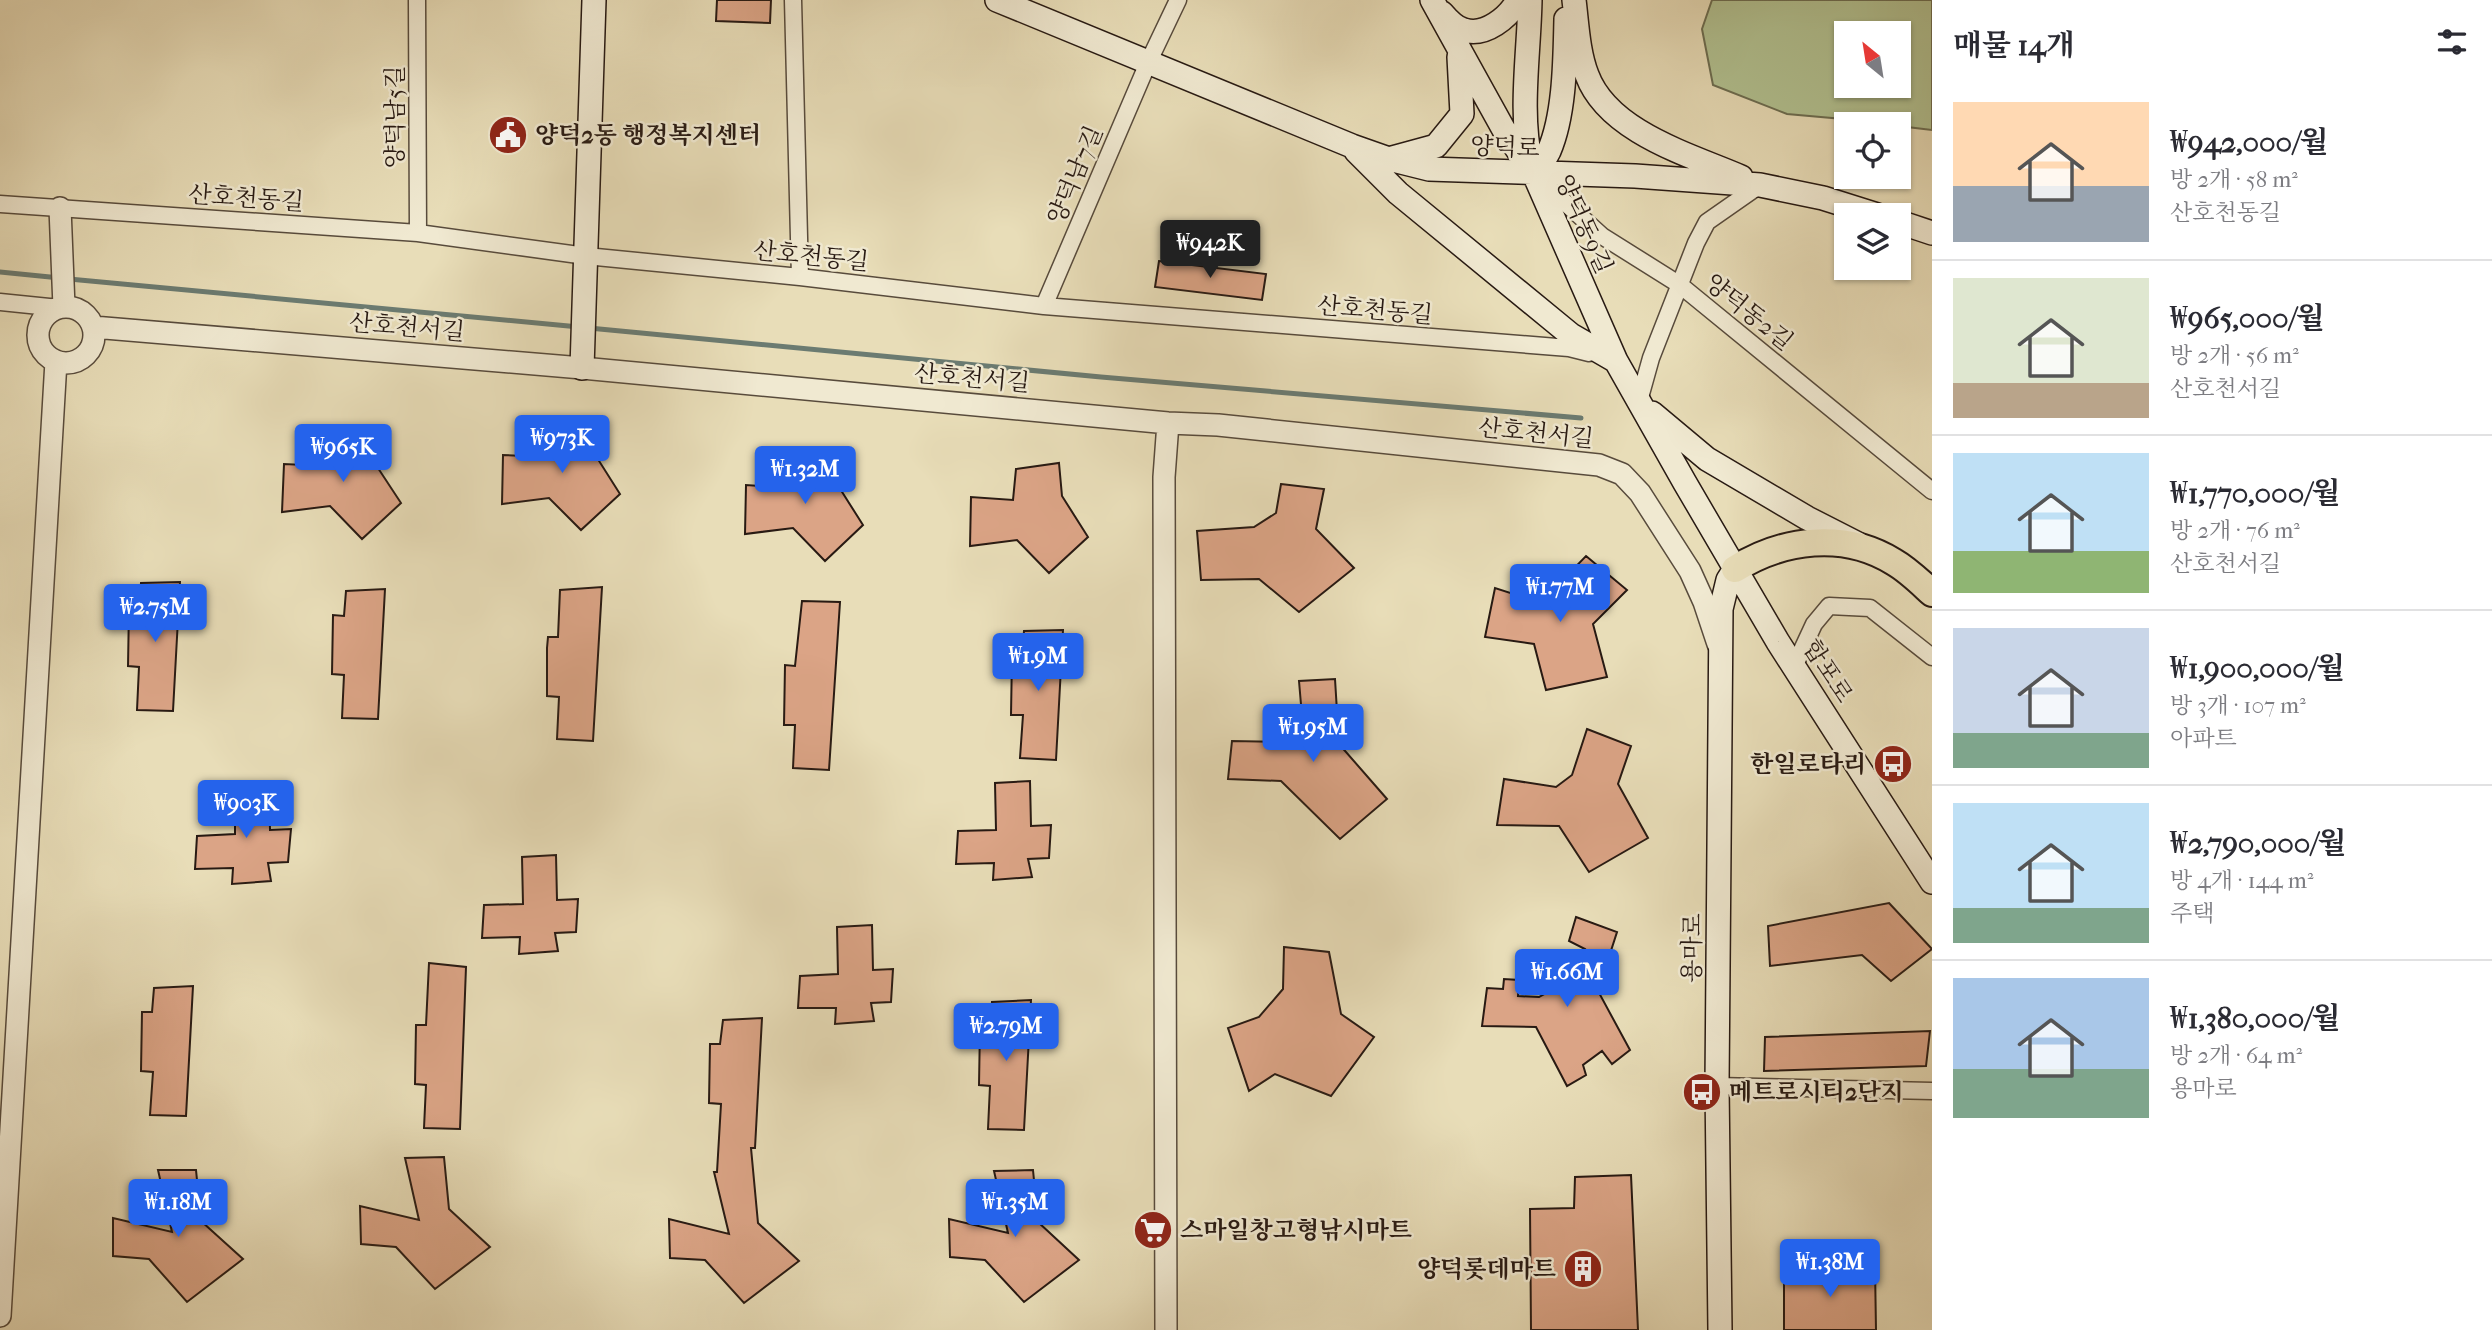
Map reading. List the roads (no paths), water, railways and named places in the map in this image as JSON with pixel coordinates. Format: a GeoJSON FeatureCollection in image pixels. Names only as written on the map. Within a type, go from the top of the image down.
{"type":"FeatureCollection","features":[{"type":"Feature","properties":{"kind":"main road"},"geometry":{"type":"LineString","coordinates":[[582,368],[594,0]]}},
{"type":"Feature","properties":{"kind":"main road","name":"양덕로"},"geometry":{"type":"LineString","coordinates":[[997,0],[1389,159],[1439,170],[1634,176],[1760,185],[1839,203]]}},
{"type":"Feature","properties":{"kind":"main road"},"geometry":{"type":"LineString","coordinates":[[1433,1],[1451,22],[1463,30],[1475,32],[1505,18],[1518,0]]}},
{"type":"Feature","properties":{"kind":"main road"},"geometry":{"type":"LineString","coordinates":[[1531,0],[1527,143],[1534,174]]}},
{"type":"Feature","properties":{"kind":"main road"},"geometry":{"type":"LineString","coordinates":[[1534,174],[1549,152],[1555,130],[1561,93],[1567,0]]}},
{"type":"Feature","properties":{"kind":"main road"},"geometry":{"type":"LineString","coordinates":[[1574,0],[1587,74],[1595,92],[1606,106],[1651,138],[1760,185]]}},
{"type":"Feature","properties":{"kind":"main road","name":"양덕동9길"},"geometry":{"type":"LineString","coordinates":[[1433,1],[1504,130],[1534,174],[1616,360],[1685,483]]}},
{"type":"Feature","properties":{"kind":"main road"},"geometry":{"type":"LineString","coordinates":[[1389,159],[1436,146],[1462,114],[1459,50]]}},
{"type":"Feature","properties":{"kind":"main road"},"geometry":{"type":"LineString","coordinates":[[1352,146],[1398,193],[1571,335],[1616,360]]}},
{"type":"Feature","properties":{"kind":"main road"},"geometry":{"type":"LineString","coordinates":[[1911,226],[1932,233]]}},
{"type":"Feature","properties":{"kind":"main road"},"geometry":{"type":"LineString","coordinates":[[1643,407],[1707,459],[1807,518],[1895,562],[1932,593]]}},
{"type":"Feature","properties":{"kind":"main road","name":"합포로"},"geometry":{"type":"LineString","coordinates":[[1685,483],[1794,667],[1932,883]]}},
{"type":"Feature","properties":{"kind":"main road"},"geometry":{"type":"LineString","coordinates":[[1735,569],[1763,555],[1810,542],[1840,542],[1873,551]]}},
{"type":"Feature","properties":{"kind":"main road","name":"용마로"},"geometry":{"type":"LineString","coordinates":[[1720,1330],[1717,1086],[1723,601],[1728,580],[1735,569]]}},
{"type":"Feature","properties":{"kind":"street","name":"양덕남5길"},"geometry":{"type":"LineString","coordinates":[[417,0],[418,233]]}},
{"type":"Feature","properties":{"kind":"street"},"geometry":{"type":"LineString","coordinates":[[793,0],[800,277]]}},
{"type":"Feature","properties":{"kind":"street"},"geometry":{"type":"LineString","coordinates":[[1148,63],[1178,0]]}},
{"type":"Feature","properties":{"kind":"street","name":"양덕남7길"},"geometry":{"type":"LineString","coordinates":[[1044,306],[1148,63]]}},
{"type":"Feature","properties":{"kind":"street","name":"양덕동2길"},"geometry":{"type":"LineString","coordinates":[[1534,174],[1602,236],[1680,285],[1932,491]]}},
{"type":"Feature","properties":{"kind":"street"},"geometry":{"type":"LineString","coordinates":[[1643,407],[1651,358],[1696,243],[1707,222],[1760,185]]}},
{"type":"Feature","properties":{"kind":"street","name":"산호천동길"},"geometry":{"type":"LineString","coordinates":[[0,204],[60,213],[418,233],[586,256],[800,277],[1044,306],[1569,348],[1616,360]]}},
{"type":"Feature","properties":{"kind":"street"},"geometry":{"type":"LineString","coordinates":[[60,213],[62,303]]}},
{"type":"Feature","properties":{"kind":"street"},"geometry":{"type":"LineString","coordinates":[[0,302],[62,303],[84,313],[93,327],[94,336],[88,352],[74,362],[56,361],[43,350],[38,333],[45,317],[62,303]]}},
{"type":"Feature","properties":{"kind":"street","name":"산호천서길"},"geometry":{"type":"LineString","coordinates":[[93,327],[1273,431],[1585,464],[1615,470],[1636,486],[1690,571],[1714,630],[1722,668]]}},
{"type":"Feature","properties":{"kind":"street"},"geometry":{"type":"LineString","coordinates":[[0,1316],[5,1142],[56,361]]}},
{"type":"Feature","properties":{"kind":"street"},"geometry":{"type":"LineString","coordinates":[[1166,1330],[1164,477],[1168,423]]}},
{"type":"Feature","properties":{"kind":"street"},"geometry":{"type":"LineString","coordinates":[[1794,667],[1814,624],[1829,606],[1870,608],[1932,657]]}},
{"type":"Feature","properties":{"kind":"street"},"geometry":{"type":"LineString","coordinates":[[1717,1086],[1932,1091]]}},
{"type":"Feature","properties":{"kind":"waterway"},"geometry":{"type":"LineString","coordinates":[[0,272],[60,278]]}},
{"type":"Feature","properties":{"kind":"waterway"},"geometry":{"type":"LineString","coordinates":[[69,279],[579,327]]}},
{"type":"Feature","properties":{"kind":"waterway"},"geometry":{"type":"LineString","coordinates":[[589,328],[1101,377],[1581,418]]}},
{"type":"Feature","properties":{"kind":"place","name":"양덕2동 행정복지센터"},"geometry":{"type":"Point","coordinates":[508,135]}},
{"type":"Feature","properties":{"kind":"place","name":"한일로타리"},"geometry":{"type":"Point","coordinates":[1893,764]}},
{"type":"Feature","properties":{"kind":"place","name":"메트로시티2단지"},"geometry":{"type":"Point","coordinates":[1702,1092]}},
{"type":"Feature","properties":{"kind":"place","name":"스마일창고형낚시마트"},"geometry":{"type":"Point","coordinates":[1153,1230]}},
{"type":"Feature","properties":{"kind":"place","name":"양덕롯데마트"},"geometry":{"type":"Point","coordinates":[1583,1269]}}]}
